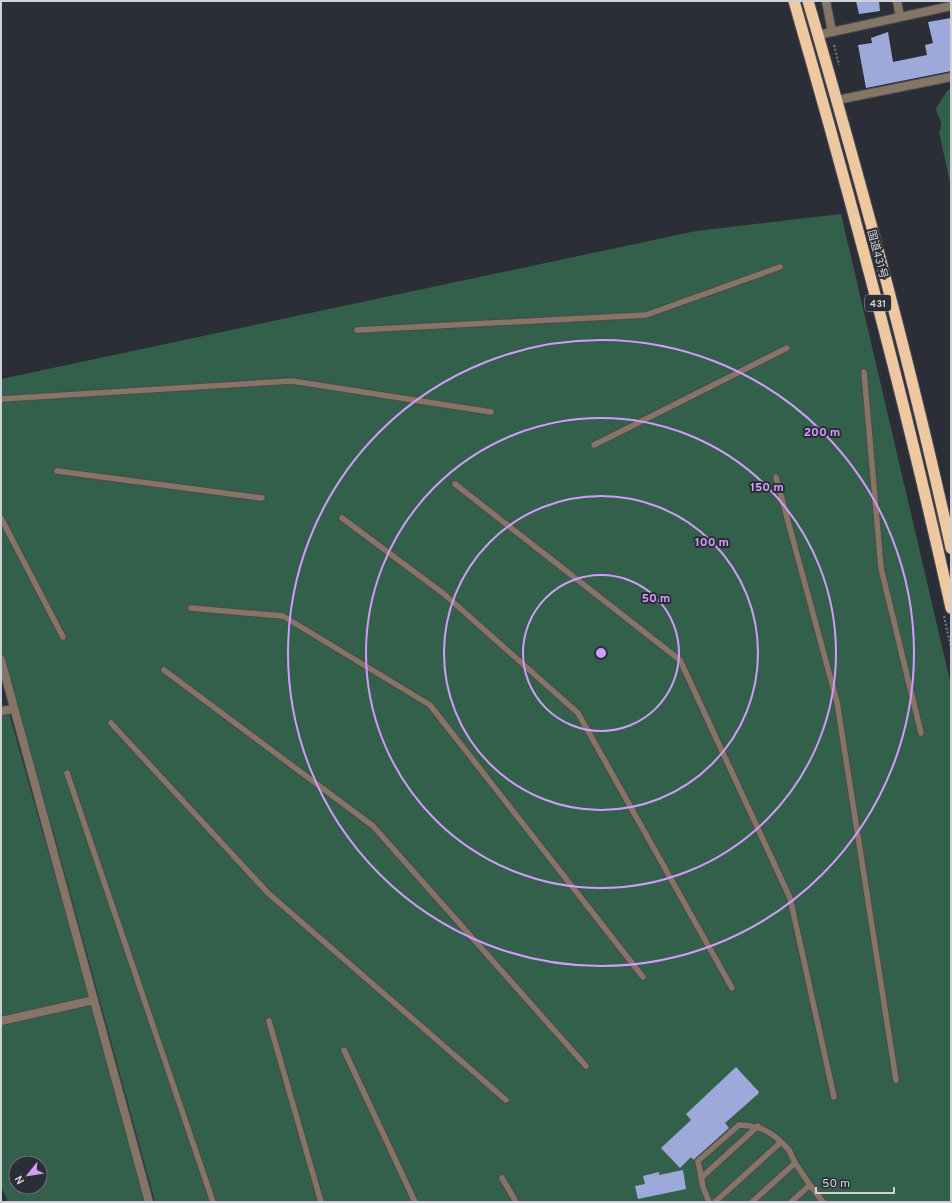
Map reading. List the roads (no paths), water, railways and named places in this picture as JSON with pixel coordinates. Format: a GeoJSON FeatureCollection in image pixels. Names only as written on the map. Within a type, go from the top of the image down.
{"type":"FeatureCollection","features":[{"type":"Feature","properties":{"kind":"highway","name":"国道431号"},"geometry":{"type":"LineString","coordinates":[[794,1],[866,256],[904,405],[951,608]]}},
{"type":"Feature","properties":{"kind":"highway","name":"国道431号"},"geometry":{"type":"LineString","coordinates":[[808,1],[837,100],[915,395],[951,548]]}},
{"type":"Feature","properties":{"kind":"street"},"geometry":{"type":"LineString","coordinates":[[826,1],[832,32]]}},
{"type":"Feature","properties":{"kind":"street"},"geometry":{"type":"LineString","coordinates":[[897,1],[900,17]]}},
{"type":"Feature","properties":{"kind":"street"},"geometry":{"type":"LineString","coordinates":[[818,35],[951,6]]}},
{"type":"Feature","properties":{"kind":"street"},"geometry":{"type":"LineString","coordinates":[[837,100],[951,78]]}},
{"type":"Feature","properties":{"kind":"street"},"geometry":{"type":"LineString","coordinates":[[1,660],[149,1202]]}},
{"type":"Feature","properties":{"kind":"street"},"geometry":{"type":"LineString","coordinates":[[1,711],[14,709]]}},
{"type":"Feature","properties":{"kind":"street"},"geometry":{"type":"LineString","coordinates":[[1,1021],[94,1000]]}},
{"type":"Feature","properties":{"kind":"lane"},"geometry":{"type":"LineString","coordinates":[[357,330],[646,315],[780,267]]}},
{"type":"Feature","properties":{"kind":"lane"},"geometry":{"type":"LineString","coordinates":[[594,445],[787,348]]}},
{"type":"Feature","properties":{"kind":"lane"},"geometry":{"type":"LineString","coordinates":[[864,372],[881,568],[921,733]]}},
{"type":"Feature","properties":{"kind":"lane"},"geometry":{"type":"LineString","coordinates":[[1,399],[292,380],[491,412]]}},
{"type":"Feature","properties":{"kind":"lane"},"geometry":{"type":"LineString","coordinates":[[57,470],[262,498]]}},
{"type":"Feature","properties":{"kind":"lane"},"geometry":{"type":"LineString","coordinates":[[776,477],[837,702],[896,1080]]}},
{"type":"Feature","properties":{"kind":"lane"},"geometry":{"type":"LineString","coordinates":[[455,484],[680,660],[790,898],[834,1098]]}},
{"type":"Feature","properties":{"kind":"lane"},"geometry":{"type":"LineString","coordinates":[[1,518],[63,637]]}},
{"type":"Feature","properties":{"kind":"lane"},"geometry":{"type":"LineString","coordinates":[[342,518],[444,594],[578,713],[732,988]]}},
{"type":"Feature","properties":{"kind":"lane"},"geometry":{"type":"LineString","coordinates":[[191,608],[283,616],[430,705],[644,977]]}},
{"type":"Feature","properties":{"kind":"lane"},"geometry":{"type":"LineString","coordinates":[[164,670],[373,826],[586,1066]]}},
{"type":"Feature","properties":{"kind":"lane"},"geometry":{"type":"LineString","coordinates":[[112,723],[268,893],[506,1100]]}},
{"type":"Feature","properties":{"kind":"lane"},"geometry":{"type":"LineString","coordinates":[[67,773],[213,1202]]}},
{"type":"Feature","properties":{"kind":"lane"},"geometry":{"type":"LineString","coordinates":[[269,1021],[320,1202]]}},
{"type":"Feature","properties":{"kind":"lane"},"geometry":{"type":"LineString","coordinates":[[344,1050],[415,1202]]}},
{"type":"Feature","properties":{"kind":"lane"},"geometry":{"type":"LineString","coordinates":[[709,1202],[701,1178],[698,1161],[739,1125],[758,1126],[771,1132],[789,1150],[795,1162],[822,1202]]}},
{"type":"Feature","properties":{"kind":"lane"},"geometry":{"type":"LineString","coordinates":[[701,1178],[758,1126]]}},
{"type":"Feature","properties":{"kind":"lane"},"geometry":{"type":"LineString","coordinates":[[715,1202],[781,1142]]}},
{"type":"Feature","properties":{"kind":"lane"},"geometry":{"type":"LineString","coordinates":[[752,1202],[795,1162]]}},
{"type":"Feature","properties":{"kind":"lane"},"geometry":{"type":"LineString","coordinates":[[502,1178],[516,1202]]}},
{"type":"Feature","properties":{"kind":"lane"},"geometry":{"type":"LineString","coordinates":[[791,1202],[810,1185]]}}]}
